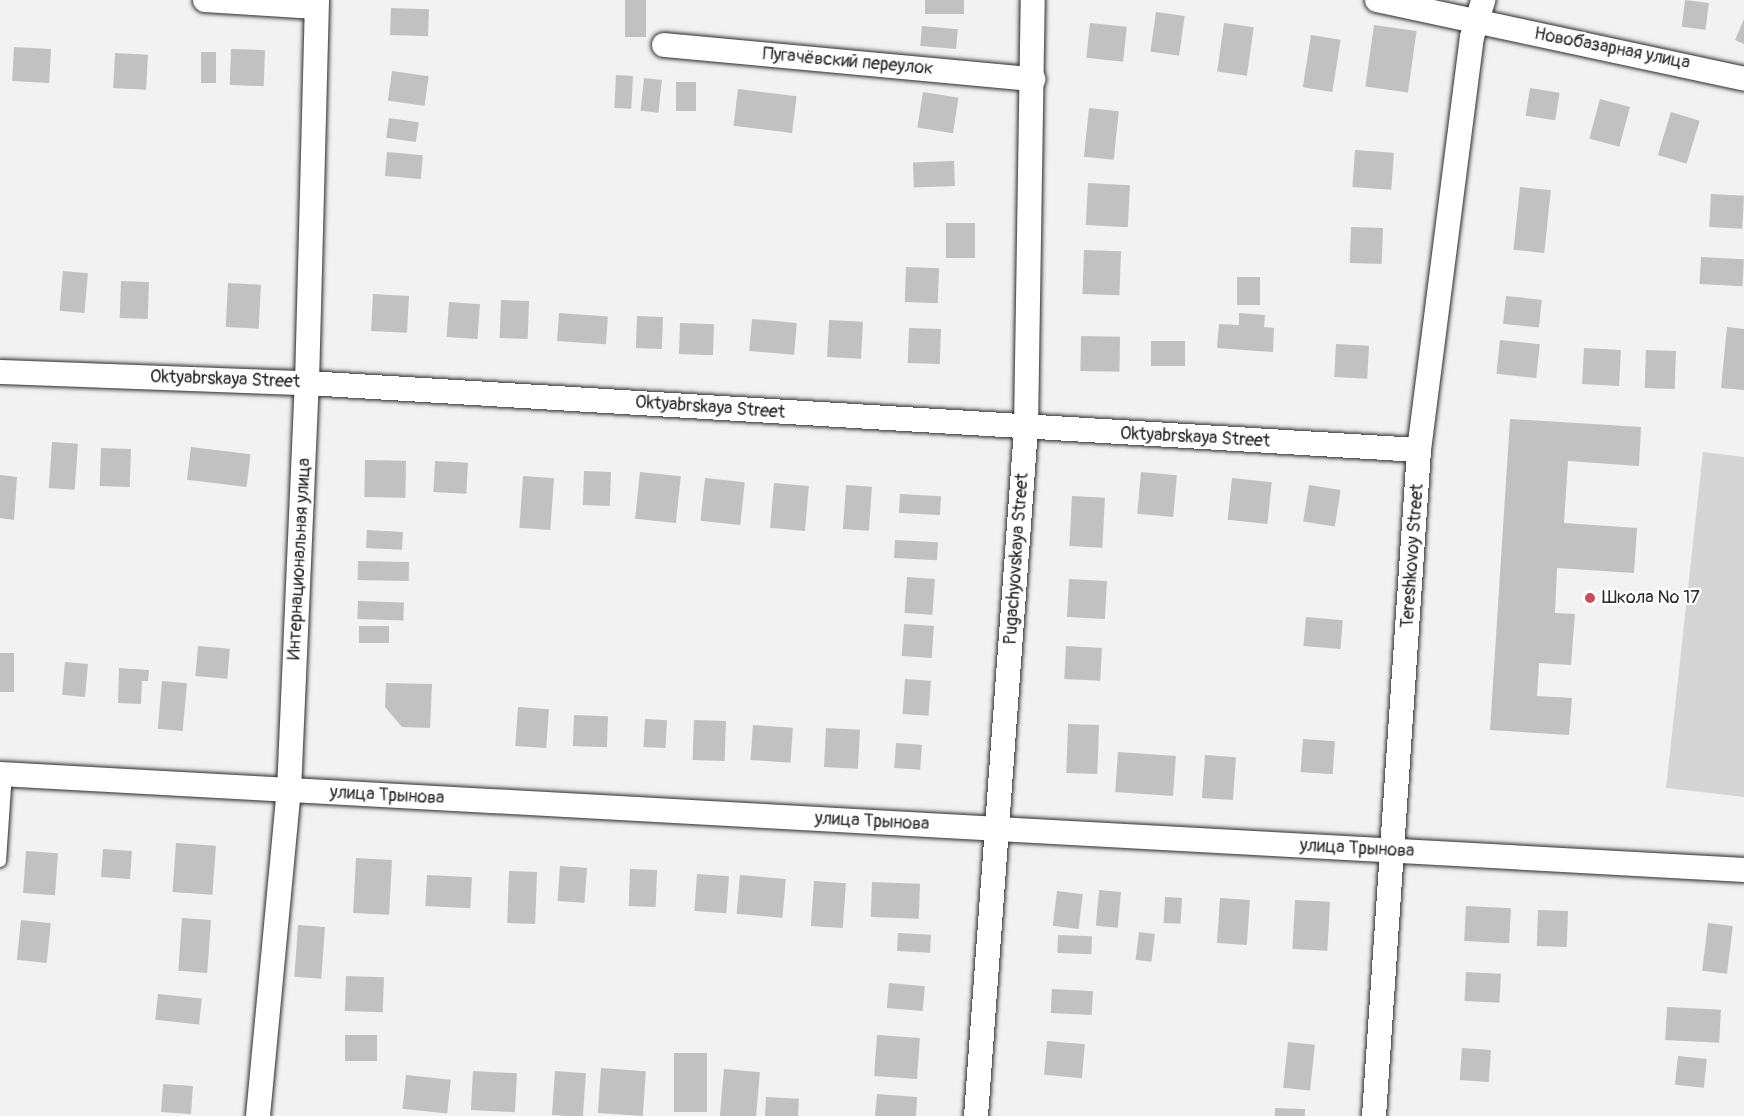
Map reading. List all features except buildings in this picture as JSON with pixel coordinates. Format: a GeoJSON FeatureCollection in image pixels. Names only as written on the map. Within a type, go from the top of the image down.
{"type":"FeatureCollection","features":[{"type":"Feature","properties":{"kind":"street"},"geometry":{"type":"LineString","coordinates":[[205,0],[316,4]]}},
{"type":"Feature","properties":{"kind":"street","name":"Pugachyovskaya Street"},"geometry":{"type":"LineString","coordinates":[[976,1116],[1026,428],[1033,0]]}},
{"type":"Feature","properties":{"kind":"street","name":"Новобазарная улица"},"geometry":{"type":"LineString","coordinates":[[1377,0],[1482,11],[1744,79]]}},
{"type":"Feature","properties":{"kind":"street","name":"Интернациональная улица"},"geometry":{"type":"LineString","coordinates":[[258,1116],[289,791],[307,382],[316,4]]}},
{"type":"Feature","properties":{"kind":"street","name":"Tereshkovoy Street"},"geometry":{"type":"LineString","coordinates":[[1374,1116],[1394,851],[1419,450],[1472,37],[1482,11]]}},
{"type":"Feature","properties":{"kind":"street","name":"Пугачёвский переулок"},"geometry":{"type":"LineString","coordinates":[[664,45],[1033,79]]}},
{"type":"Feature","properties":{"kind":"street","name":"Oktyabrskaya Street"},"geometry":{"type":"LineString","coordinates":[[0,372],[307,382],[1026,428],[1419,450]]}},
{"type":"Feature","properties":{"kind":"street","name":"улица Трынова"},"geometry":{"type":"LineString","coordinates":[[3,774],[1744,870]]}},
{"type":"Feature","properties":{"kind":"lane"},"geometry":{"type":"LineString","coordinates":[[0,861],[3,774]]}},
{"type":"Feature","properties":{"kind":"shaded area"},"geometry":{"type":"Polygon","coordinates":[[[1703,452],[1744,457],[1744,797],[1666,788],[1703,452]]]}},
{"type":"Feature","properties":{"kind":"place","name":"Школа № 17"},"geometry":{"type":"Point","coordinates":[1590,598]}}]}
